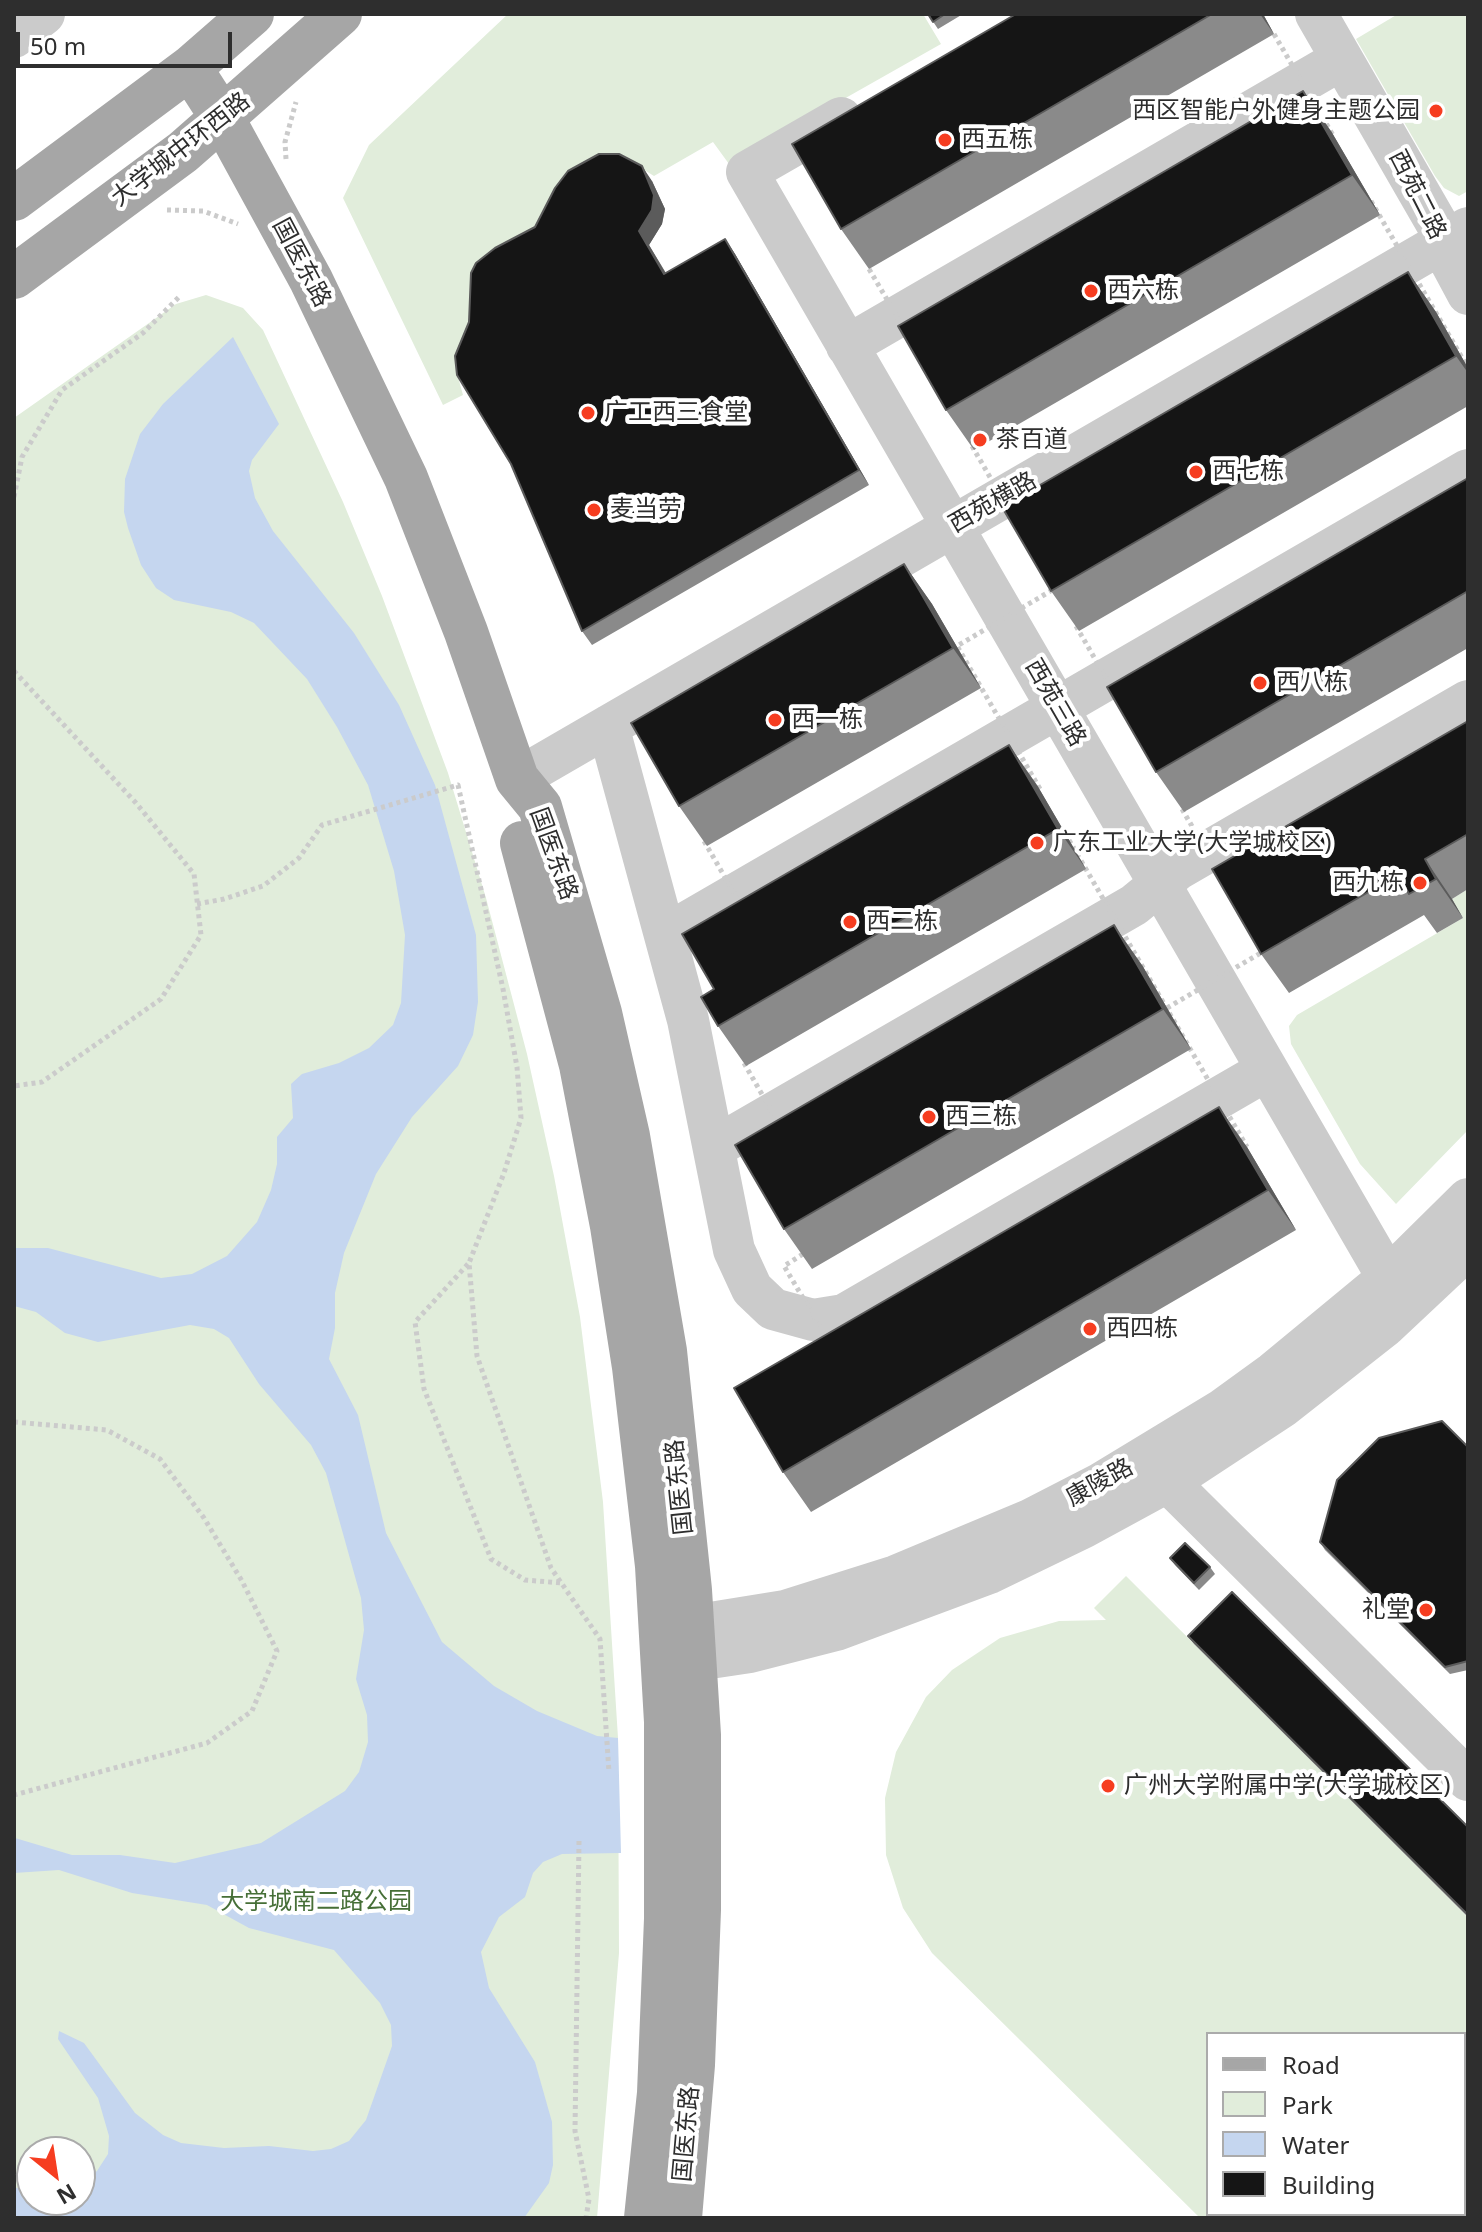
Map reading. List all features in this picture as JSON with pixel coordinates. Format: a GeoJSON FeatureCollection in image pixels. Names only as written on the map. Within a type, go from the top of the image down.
{"type":"FeatureCollection","features":[{"type":"Feature","properties":{"kind":"main road"},"geometry":{"type":"LineString","coordinates":[[14,199],[190,68],[252,14]]}},
{"type":"Feature","properties":{"kind":"main road","name":"大学城中环西路"},"geometry":{"type":"LineString","coordinates":[[14,277],[223,119],[340,14]]}},
{"type":"Feature","properties":{"kind":"main road","name":"国医东路"},"geometry":{"type":"LineString","coordinates":[[190,68],[223,119],[311,280],[384,428],[466,632],[517,779],[540,807],[566,888],[628,1136],[665,1351],[678,1646],[659,2093],[646,2218]]}},
{"type":"Feature","properties":{"kind":"main road","name":"国医东路"},"geometry":{"type":"LineString","coordinates":[[678,1646],[699,1735],[699,1910],[693,2065],[680,2218]]}},
{"type":"Feature","properties":{"kind":"street"},"geometry":{"type":"LineString","coordinates":[[14,37],[44,14]]}},
{"type":"Feature","properties":{"kind":"street","name":"西苑二路"},"geometry":{"type":"LineString","coordinates":[[1316,14],[1437,224],[1455,235],[1468,294]]}},
{"type":"Feature","properties":{"kind":"street"},"geometry":{"type":"LineString","coordinates":[[847,346],[1342,59]]}},
{"type":"Feature","properties":{"kind":"street","name":"西苑三路"},"geometry":{"type":"LineString","coordinates":[[870,101],[747,172],[1388,1278]]}},
{"type":"Feature","properties":{"kind":"street","name":"西苑横路"},"geometry":{"type":"LineString","coordinates":[[517,779],[1455,235]]}},
{"type":"Feature","properties":{"kind":"street"},"geometry":{"type":"LineString","coordinates":[[667,934],[1468,470]]}},
{"type":"Feature","properties":{"kind":"street"},"geometry":{"type":"LineString","coordinates":[[715,1147],[1134,905],[1178,869],[1468,701]]}},
{"type":"Feature","properties":{"kind":"street"},"geometry":{"type":"LineString","coordinates":[[608,726],[667,934],[715,1147],[734,1250],[752,1289],[773,1309],[799,1318],[825,1320],[840,1325],[1267,1070]]}},
{"type":"Feature","properties":{"kind":"street","name":"康陵路"},"geometry":{"type":"LineString","coordinates":[[678,1646],[896,1576],[1030,1520],[1100,1484],[1222,1410],[1332,1327],[1388,1278],[1468,1199]]}},
{"type":"Feature","properties":{"kind":"street","name":"康陵路"},"geometry":{"type":"LineString","coordinates":[[678,1646],[795,1643],[905,1607],[1033,1554],[1168,1482],[1242,1435],[1385,1326],[1468,1248]]}},
{"type":"Feature","properties":{"kind":"street"},"geometry":{"type":"LineString","coordinates":[[1168,1482],[1468,1780]]}},
{"type":"Feature","properties":{"kind":"path"},"geometry":{"type":"LineString","coordinates":[[1274,34],[1338,143]]}},
{"type":"Feature","properties":{"kind":"path"},"geometry":{"type":"LineString","coordinates":[[1366,191],[1468,368]]}},
{"type":"Feature","properties":{"kind":"path"},"geometry":{"type":"LineString","coordinates":[[154,214],[182,209],[203,211],[241,225]]}},
{"type":"Feature","properties":{"kind":"path"},"geometry":{"type":"LineString","coordinates":[[869,269],[911,342]]}},
{"type":"Feature","properties":{"kind":"path"},"geometry":{"type":"LineString","coordinates":[[14,497],[22,457],[62,390],[143,333],[180,296]]}},
{"type":"Feature","properties":{"kind":"path"},"geometry":{"type":"LineString","coordinates":[[967,438],[1014,519]]}},
{"type":"Feature","properties":{"kind":"path"},"geometry":{"type":"LineString","coordinates":[[1048,578],[1061,599]]}},
{"type":"Feature","properties":{"kind":"path"},"geometry":{"type":"LineString","coordinates":[[1044,797],[957,646],[1054,589]]}},
{"type":"Feature","properties":{"kind":"path"},"geometry":{"type":"LineString","coordinates":[[1073,621],[1119,700]]}},
{"type":"Feature","properties":{"kind":"path"},"geometry":{"type":"LineString","coordinates":[[14,671],[136,803],[194,874],[201,935],[161,999],[42,1082],[14,1086]]}},
{"type":"Feature","properties":{"kind":"path"},"geometry":{"type":"LineString","coordinates":[[197,904],[263,886],[299,858],[322,825],[458,785],[503,989],[517,1067],[521,1118],[504,1173],[469,1263],[415,1322],[424,1389],[491,1559],[525,1580],[563,1583]]}},
{"type":"Feature","properties":{"kind":"path"},"geometry":{"type":"LineString","coordinates":[[1177,800],[1224,881]]}},
{"type":"Feature","properties":{"kind":"path"},"geometry":{"type":"LineString","coordinates":[[1058,821],[1247,1147]]}},
{"type":"Feature","properties":{"kind":"path"},"geometry":{"type":"LineString","coordinates":[[701,836],[742,907]]}},
{"type":"Feature","properties":{"kind":"path"},"geometry":{"type":"LineString","coordinates":[[1167,1008],[1264,952],[1258,941]]}},
{"type":"Feature","properties":{"kind":"path"},"geometry":{"type":"LineString","coordinates":[[742,1060],[786,1135]]}},
{"type":"Feature","properties":{"kind":"path"},"geometry":{"type":"LineString","coordinates":[[803,1254],[784,1266],[840,1325]]}},
{"type":"Feature","properties":{"kind":"path"},"geometry":{"type":"LineString","coordinates":[[469,1263],[477,1356],[534,1527],[551,1568],[600,1639],[609,1772]]}},
{"type":"Feature","properties":{"kind":"path"},"geometry":{"type":"LineString","coordinates":[[14,1422],[107,1430],[160,1459],[204,1518],[242,1581],[277,1651],[252,1711],[207,1743],[14,1795]]}},
{"type":"Feature","properties":{"kind":"path"},"geometry":{"type":"LineString","coordinates":[[579,1841],[575,2131],[589,2199],[586,2218]]}},
{"type":"Feature","properties":{"kind":"green space"},"geometry":{"type":"Polygon","coordinates":[[[508,14],[923,14],[941,44],[729,164],[713,142],[654,176],[628,160],[550,221],[476,292],[458,377],[463,395],[443,405],[343,198],[369,145],[508,14]]]}},
{"type":"Feature","properties":{"kind":"green space","name":"西区智能户外健身主题公园"},"geometry":{"type":"Polygon","coordinates":[[[1398,14],[1468,14],[1468,191],[1459,196],[1444,188],[1435,176],[1356,39],[1398,14]]]}},
{"type":"Feature","properties":{"kind":"green space","name":"大学城南二路公园"},"geometry":{"type":"Polygon","coordinates":[[[206,295],[243,308],[263,330],[343,502],[382,596],[448,773],[486,898],[527,1054],[554,1176],[580,1317],[603,1502],[618,1738],[619,1953],[597,2218],[14,2218],[14,418],[176,304],[206,295]]]}},
{"type":"Feature","properties":{"kind":"green space"},"geometry":{"type":"Polygon","coordinates":[[[1468,889],[1468,1130],[1396,1204],[1360,1164],[1291,1044],[1289,1026],[1297,1015],[1463,918],[1452,899],[1468,889]]]}},
{"type":"Feature","properties":{"kind":"green space"},"geometry":{"type":"Polygon","coordinates":[[[1126,1576],[1468,1917],[1468,2210],[1466,2212],[1466,2032],[1206,2032],[1206,2216],[1461,2216],[1459,2218],[1200,2218],[932,1953],[903,1908],[886,1855],[885,1798],[896,1752],[926,1697],[952,1670],[1000,1638],[1059,1621],[1106,1620],[1094,1608],[1126,1576]]]}},
{"type":"Feature","properties":{"kind":"water"},"geometry":{"type":"Polygon","coordinates":[[[233,337],[279,424],[252,460],[249,471],[255,498],[273,531],[354,633],[399,705],[435,785],[476,935],[478,1002],[473,1035],[458,1066],[412,1117],[376,1174],[344,1253],[335,1293],[335,1328],[329,1359],[358,1415],[386,1533],[442,1642],[494,1686],[537,1711],[597,1736],[618,1738],[621,1853],[562,1854],[543,1862],[533,1873],[525,1897],[499,1917],[481,1952],[489,1988],[535,2062],[552,2122],[553,2165],[549,2183],[524,2218],[14,2218],[14,2187],[16,2216],[96,2216],[96,2172],[108,2154],[109,2136],[98,2098],[58,2039],[59,2031],[84,2043],[135,2113],[163,2135],[181,2143],[224,2148],[269,2146],[313,2151],[331,2149],[349,2141],[366,2120],[392,2046],[391,2025],[380,2003],[334,1950],[249,1928],[207,1905],[132,1893],[59,1870],[14,1873],[15,1838],[72,1855],[120,1855],[175,1863],[261,1843],[345,1791],[359,1772],[368,1742],[367,1715],[356,1679],[364,1630],[361,1598],[326,1473],[311,1445],[259,1384],[229,1338],[214,1329],[190,1325],[98,1342],[65,1333],[36,1312],[14,1306],[14,1248],[48,1248],[161,1278],[192,1274],[227,1256],[257,1222],[271,1190],[277,1164],[277,1137],[293,1118],[291,1084],[302,1074],[339,1063],[369,1048],[393,1025],[401,1003],[405,935],[394,871],[368,785],[337,727],[307,679],[254,623],[231,612],[174,600],[156,588],[141,565],[124,512],[125,479],[140,434],[163,404],[233,337]]]}},
{"type":"Feature","properties":{"kind":"building"},"geometry":{"type":"Polygon","coordinates":[[[928,14],[945,14],[933,22],[928,14]]]}},
{"type":"Feature","properties":{"kind":"building"},"geometry":{"type":"Polygon","coordinates":[[[1016,14],[1212,14],[841,229],[792,144],[1016,14]]]}},
{"type":"Feature","properties":{"kind":"building"},"geometry":{"type":"Polygon","coordinates":[[[1303,91],[1352,175],[946,410],[898,326],[1303,91]]]}},
{"type":"Feature","properties":{"kind":"building","name":"广工西三食堂"},"geometry":{"type":"Polygon","coordinates":[[[599,154],[619,154],[642,166],[654,195],[652,210],[639,231],[664,274],[725,239],[859,470],[582,631],[511,464],[457,375],[455,356],[469,322],[471,273],[476,263],[495,248],[535,227],[555,188],[568,171],[599,154]]]}},
{"type":"Feature","properties":{"kind":"building"},"geometry":{"type":"Polygon","coordinates":[[[1408,272],[1456,356],[1051,591],[1002,507],[1408,272]]]}},
{"type":"Feature","properties":{"kind":"building"},"geometry":{"type":"Polygon","coordinates":[[[1468,478],[1468,591],[1156,772],[1107,687],[1468,478]]]}},
{"type":"Feature","properties":{"kind":"building"},"geometry":{"type":"Polygon","coordinates":[[[904,564],[953,648],[679,806],[631,723],[904,564]]]}},
{"type":"Feature","properties":{"kind":"building"},"geometry":{"type":"Polygon","coordinates":[[[1468,721],[1468,834],[1425,859],[1436,879],[1409,894],[1398,875],[1261,954],[1212,869],[1468,721]]]}},
{"type":"Feature","properties":{"kind":"building"},"geometry":{"type":"Polygon","coordinates":[[[1009,745],[1058,829],[718,1026],[701,997],[714,989],[682,934],[1009,745]]]}},
{"type":"Feature","properties":{"kind":"building"},"geometry":{"type":"Polygon","coordinates":[[[1114,925],[1163,1009],[784,1229],[735,1145],[1114,925]]]}},
{"type":"Feature","properties":{"kind":"building"},"geometry":{"type":"Polygon","coordinates":[[[1219,1107],[1268,1190],[783,1472],[734,1388],[1219,1107]]]}},
{"type":"Feature","properties":{"kind":"building","name":"礼堂"},"geometry":{"type":"Polygon","coordinates":[[[1442,1421],[1468,1447],[1468,1661],[1445,1667],[1320,1542],[1337,1480],[1379,1438],[1442,1421]]]}},
{"type":"Feature","properties":{"kind":"building"},"geometry":{"type":"Polygon","coordinates":[[[1185,1543],[1210,1567],[1194,1583],[1170,1558],[1185,1543]]]}},
{"type":"Feature","properties":{"kind":"building"},"geometry":{"type":"Polygon","coordinates":[[[1232,1592],[1468,1827],[1468,1915],[1188,1636],[1232,1592]]]}},
{"type":"Feature","properties":{"kind":"place","name":"西区智能户外健身主题公园"},"geometry":{"type":"Point","coordinates":[1436,111]}},
{"type":"Feature","properties":{"kind":"place","name":"西五栋"},"geometry":{"type":"Point","coordinates":[945,140]}},
{"type":"Feature","properties":{"kind":"place","name":"西六栋"},"geometry":{"type":"Point","coordinates":[1091,291]}},
{"type":"Feature","properties":{"kind":"place","name":"广工西三食堂"},"geometry":{"type":"Point","coordinates":[588,413]}},
{"type":"Feature","properties":{"kind":"place","name":"茶百道"},"geometry":{"type":"Point","coordinates":[980,440]}},
{"type":"Feature","properties":{"kind":"place","name":"西七栋"},"geometry":{"type":"Point","coordinates":[1196,472]}},
{"type":"Feature","properties":{"kind":"place","name":"麦当劳"},"geometry":{"type":"Point","coordinates":[594,510]}},
{"type":"Feature","properties":{"kind":"place","name":"西八栋"},"geometry":{"type":"Point","coordinates":[1260,683]}},
{"type":"Feature","properties":{"kind":"place","name":"西一栋"},"geometry":{"type":"Point","coordinates":[775,720]}},
{"type":"Feature","properties":{"kind":"place","name":"广东工业大学(大学城校区)"},"geometry":{"type":"Point","coordinates":[1037,843]}},
{"type":"Feature","properties":{"kind":"place","name":"西九栋"},"geometry":{"type":"Point","coordinates":[1420,883]}},
{"type":"Feature","properties":{"kind":"place","name":"西二栋"},"geometry":{"type":"Point","coordinates":[850,922]}},
{"type":"Feature","properties":{"kind":"place","name":"西三栋"},"geometry":{"type":"Point","coordinates":[929,1117]}},
{"type":"Feature","properties":{"kind":"place","name":"西四栋"},"geometry":{"type":"Point","coordinates":[1090,1329]}},
{"type":"Feature","properties":{"kind":"place","name":"礼堂"},"geometry":{"type":"Point","coordinates":[1426,1610]}},
{"type":"Feature","properties":{"kind":"place","name":"广州大学附属中学(大学城校区)"},"geometry":{"type":"Point","coordinates":[1108,1786]}}]}
